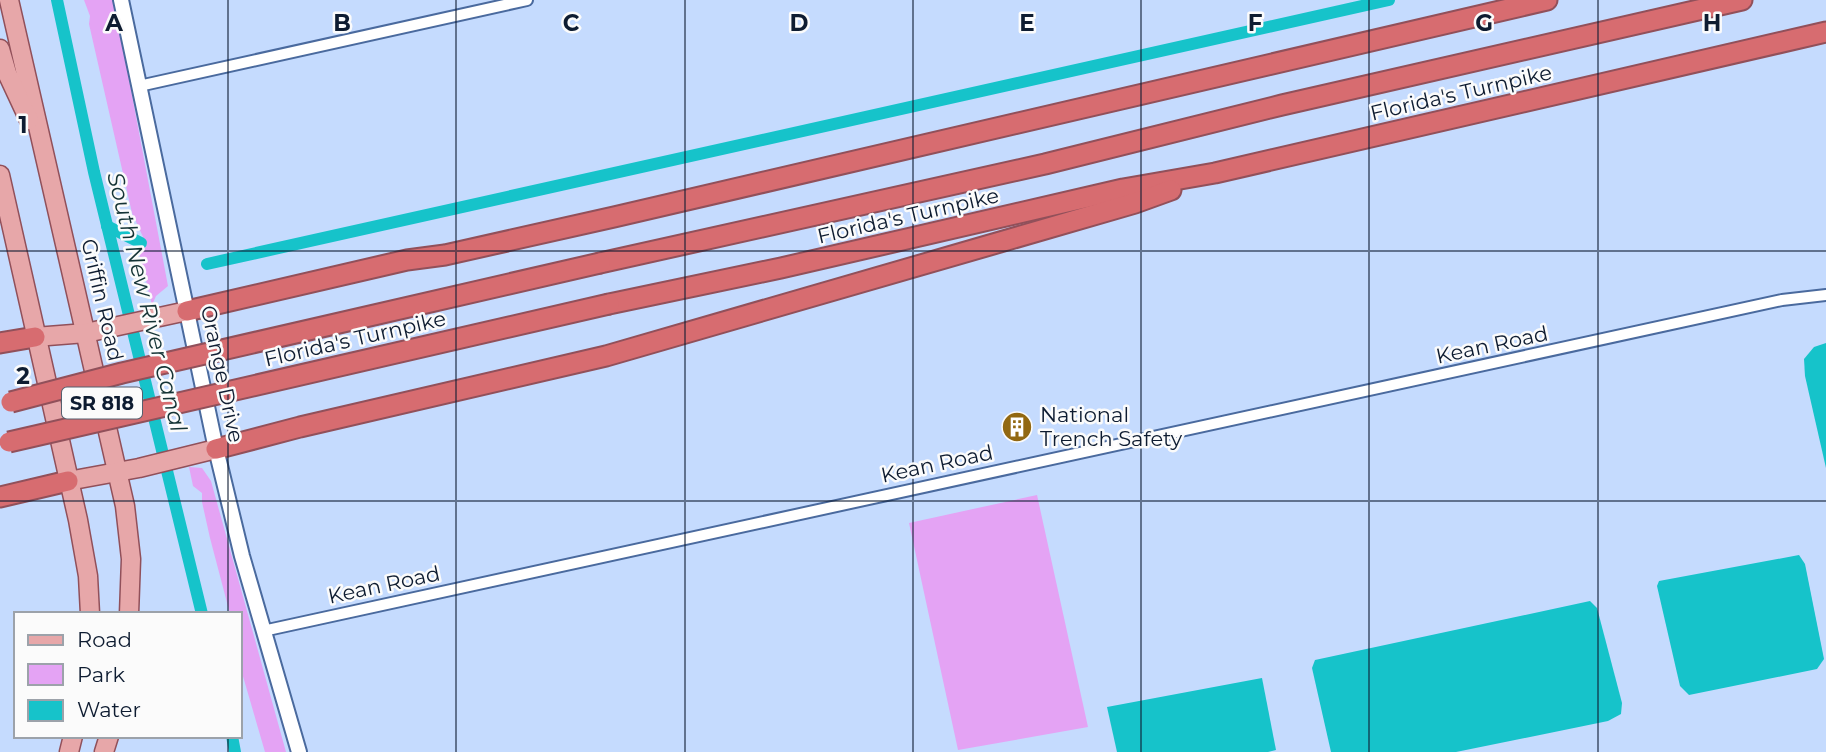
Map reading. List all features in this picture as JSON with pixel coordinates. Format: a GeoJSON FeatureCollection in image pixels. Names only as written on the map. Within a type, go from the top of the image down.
{"type":"FeatureCollection","features":[{"type":"Feature","properties":{"kind":"highway"},"geometry":{"type":"LineString","coordinates":[[187,311],[407,260],[444,255],[614,217],[1547,0]]}},
{"type":"Feature","properties":{"kind":"highway","name":"Florida's Turnpike"},"geometry":{"type":"LineString","coordinates":[[5,403],[135,370],[600,262],[1045,164],[1282,105],[1742,0]]}},
{"type":"Feature","properties":{"kind":"highway","name":"Florida's Turnpike"},"geometry":{"type":"LineString","coordinates":[[5,443],[609,304],[1123,190],[1215,173],[1826,32]]}},
{"type":"Feature","properties":{"kind":"highway"},"geometry":{"type":"LineString","coordinates":[[216,449],[606,356],[1135,203],[1215,173]]}},
{"type":"Feature","properties":{"kind":"highway"},"geometry":{"type":"LineString","coordinates":[[0,343],[35,337]]}},
{"type":"Feature","properties":{"kind":"highway"},"geometry":{"type":"LineString","coordinates":[[0,497],[68,481]]}},
{"type":"Feature","properties":{"kind":"main road","name":"Griffin Road"},"geometry":{"type":"LineString","coordinates":[[9,0],[125,506],[131,559],[129,612]]}},
{"type":"Feature","properties":{"kind":"main road"},"geometry":{"type":"LineString","coordinates":[[0,49],[7,73],[45,155]]}},
{"type":"Feature","properties":{"kind":"main road","name":"SR 818"},"geometry":{"type":"LineString","coordinates":[[0,175],[82,540],[90,612]]}},
{"type":"Feature","properties":{"kind":"main road"},"geometry":{"type":"LineString","coordinates":[[35,337],[108,330],[187,311]]}},
{"type":"Feature","properties":{"kind":"main road"},"geometry":{"type":"LineString","coordinates":[[68,481],[139,468],[216,449]]}},
{"type":"Feature","properties":{"kind":"street","name":"Orange Drive"},"geometry":{"type":"LineString","coordinates":[[121,0],[216,449],[242,556],[299,752]]}},
{"type":"Feature","properties":{"kind":"street"},"geometry":{"type":"LineString","coordinates":[[139,86],[527,0]]}},
{"type":"Feature","properties":{"kind":"street","name":"Kean Road"},"geometry":{"type":"LineString","coordinates":[[263,631],[1782,300],[1826,295]]}},
{"type":"Feature","properties":{"kind":"green space"},"geometry":{"type":"Polygon","coordinates":[[[84,0],[114,0],[168,286],[156,296],[152,305],[138,248],[144,239],[132,213],[89,24],[90,16],[84,0]]]}},
{"type":"Feature","properties":{"kind":"green space"},"geometry":{"type":"Polygon","coordinates":[[[189,467],[202,468],[211,481],[286,752],[265,752],[242,673],[242,612],[229,612],[210,538],[202,493],[193,486],[189,467]]]}},
{"type":"Feature","properties":{"kind":"green space"},"geometry":{"type":"Polygon","coordinates":[[[1037,495],[1088,727],[958,750],[909,523],[1037,495]]]}},
{"type":"Feature","properties":{"kind":"water"},"geometry":{"type":"Polygon","coordinates":[[[1826,343],[1826,468],[1805,376],[1804,359],[1814,347],[1826,343]]]}},
{"type":"Feature","properties":{"kind":"water"},"geometry":{"type":"Polygon","coordinates":[[[1799,555],[1805,564],[1824,659],[1817,669],[1689,695],[1680,686],[1657,586],[1659,581],[1799,555]]]}},
{"type":"Feature","properties":{"kind":"water"},"geometry":{"type":"Polygon","coordinates":[[[1590,601],[1597,608],[1622,703],[1621,714],[1608,721],[1456,752],[1331,752],[1312,668],[1315,660],[1590,601]]]}},
{"type":"Feature","properties":{"kind":"water"},"geometry":{"type":"Polygon","coordinates":[[[1262,678],[1276,750],[1117,752],[1107,707],[1262,678]]]}},
{"type":"Feature","properties":{"kind":"waterway","name":"South New River Canal"},"geometry":{"type":"LineString","coordinates":[[57,0],[94,172],[202,612]]}},
{"type":"Feature","properties":{"kind":"waterway"},"geometry":{"type":"LineString","coordinates":[[207,264],[1389,0]]}},
{"type":"Feature","properties":{"kind":"waterway"},"geometry":{"type":"LineString","coordinates":[[107,226],[141,243]]}},
{"type":"Feature","properties":{"kind":"waterway","name":"South New River Canal"},"geometry":{"type":"LineString","coordinates":[[232,738],[235,752]]}},
{"type":"Feature","properties":{"kind":"place","name":"National Trench Safety"},"geometry":{"type":"Point","coordinates":[1017,427]}}]}
